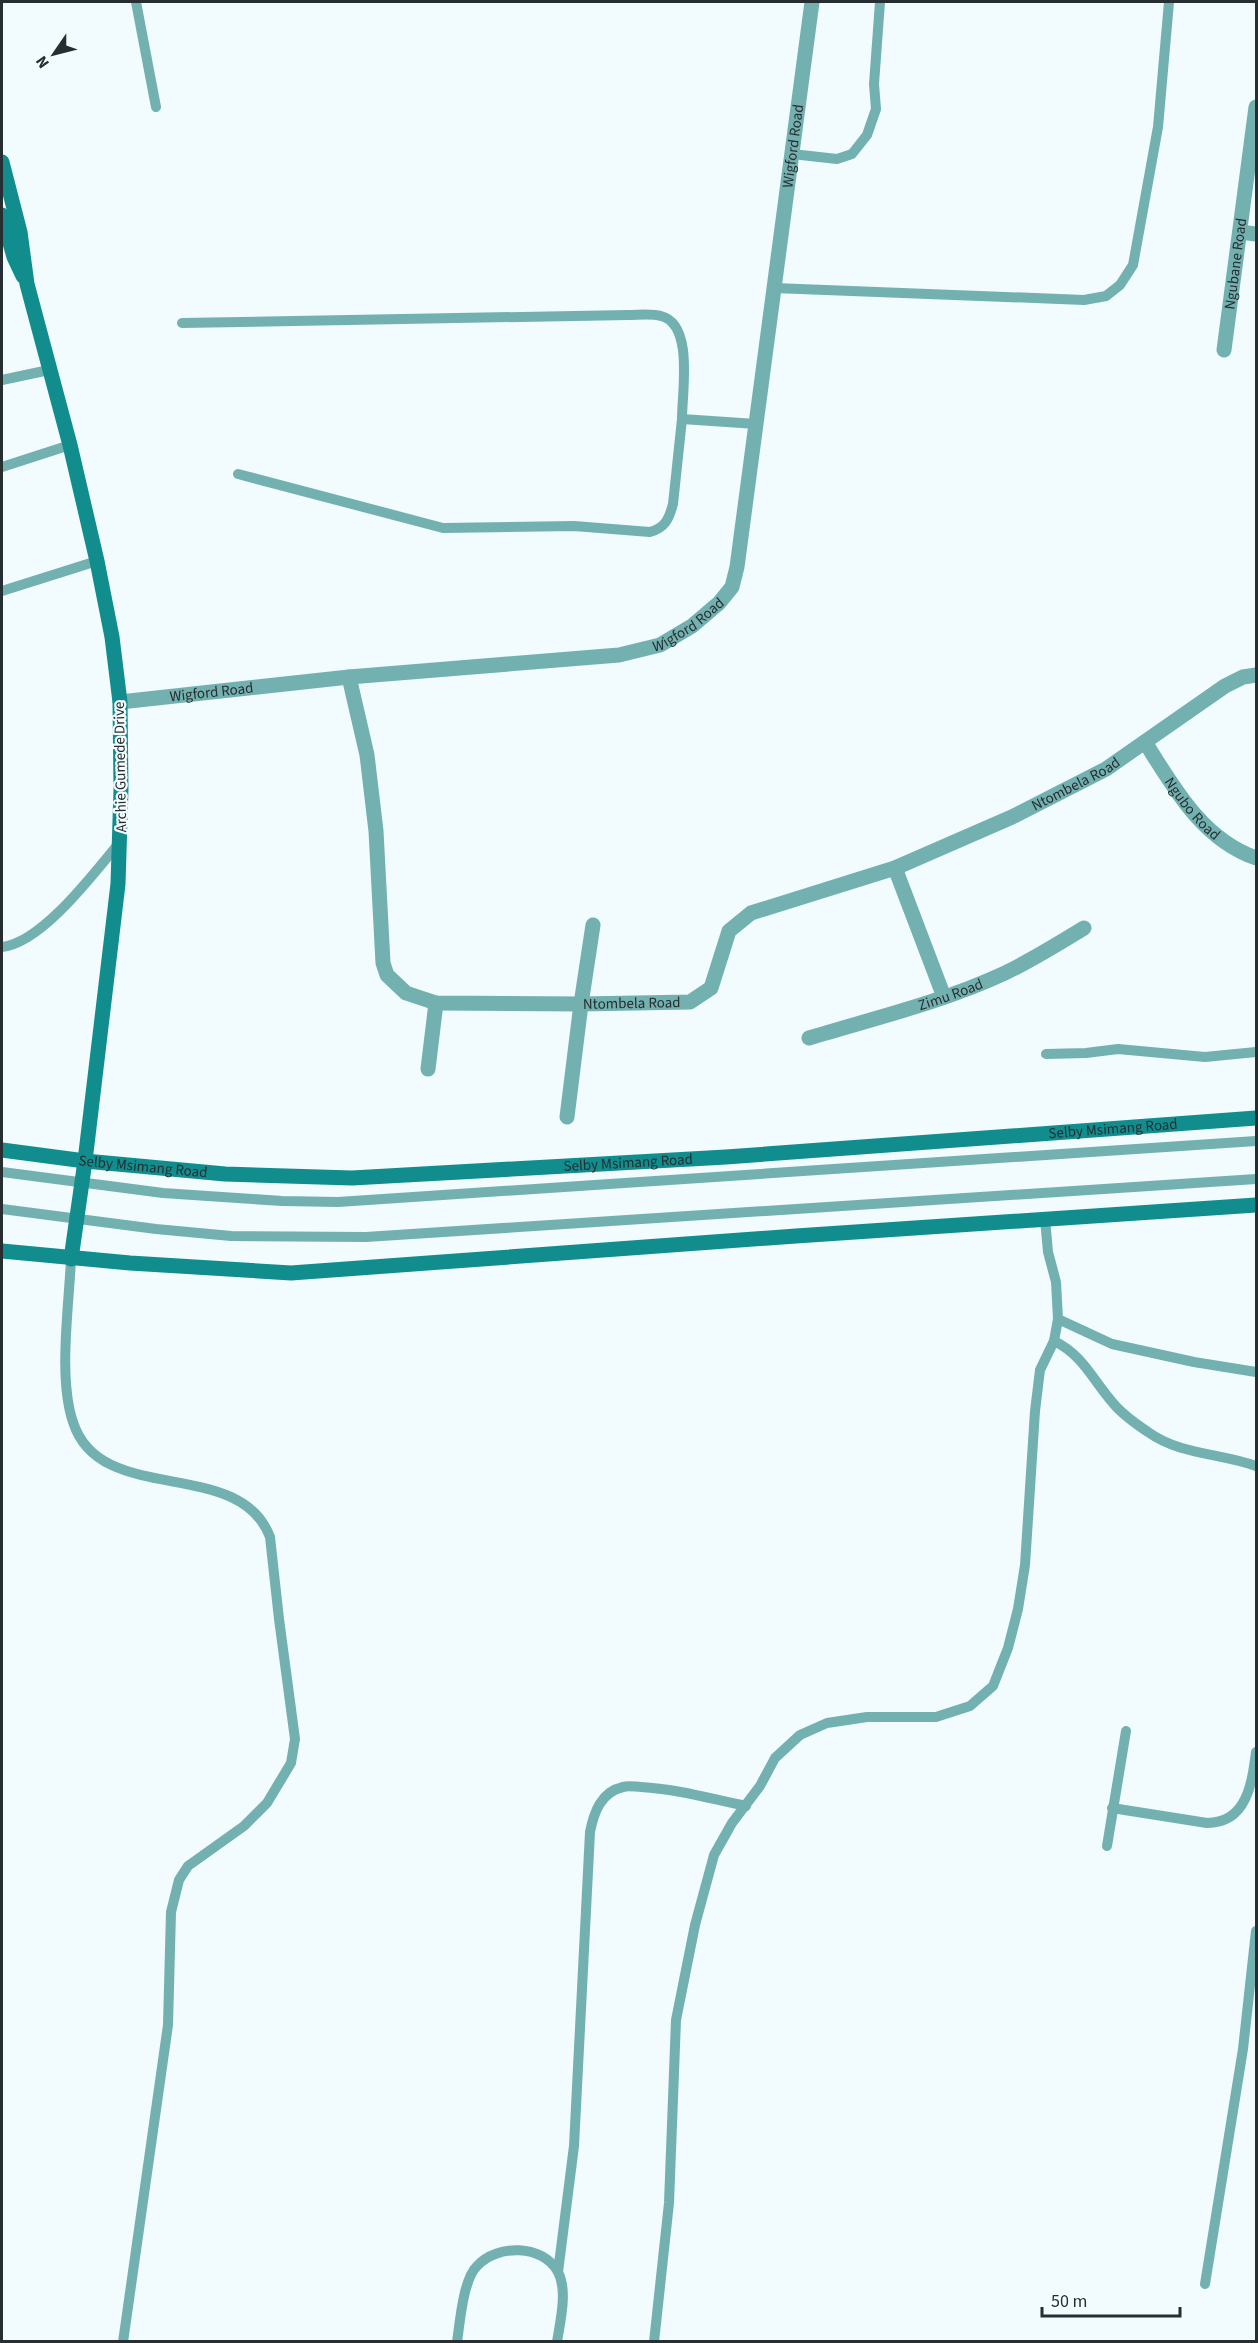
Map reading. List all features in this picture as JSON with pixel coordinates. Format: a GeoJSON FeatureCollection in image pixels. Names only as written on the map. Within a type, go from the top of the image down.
{"type":"FeatureCollection","features":[{"type":"Feature","properties":{"kind":"main road","name":"Archie Gumede Drive"},"geometry":{"type":"LineString","coordinates":[[2,162],[20,232],[27,284],[70,445],[97,561],[112,637],[120,702],[118,884],[71,1258]]}},
{"type":"Feature","properties":{"kind":"main road","name":"Archie Gumede Drive"},"geometry":{"type":"LineString","coordinates":[[2,215],[14,257],[27,284]]}},
{"type":"Feature","properties":{"kind":"main road","name":"Selby Msimang Road"},"geometry":{"type":"LineString","coordinates":[[2,1150],[85,1161],[225,1174],[352,1178],[726,1157],[1257,1118]]}},
{"type":"Feature","properties":{"kind":"main road"},"geometry":{"type":"LineString","coordinates":[[2,1251],[291,1273],[1257,1205]]}},
{"type":"Feature","properties":{"kind":"street","name":"Wigford Road"},"geometry":{"type":"LineString","coordinates":[[120,702],[349,677],[619,656],[660,645],[692,626],[719,603],[732,587],[738,567],[812,2]]}},
{"type":"Feature","properties":{"kind":"street","name":"Ngubane Road"},"geometry":{"type":"LineString","coordinates":[[1224,350],[1257,107]]}},
{"type":"Feature","properties":{"kind":"street"},"geometry":{"type":"LineString","coordinates":[[1240,232],[1257,234]]}},
{"type":"Feature","properties":{"kind":"street","name":"Ntombela Road"},"geometry":{"type":"LineString","coordinates":[[349,677],[368,755],[374,809],[383,963],[387,975],[406,993],[436,1003],[581,1004],[690,1002],[711,988],[729,931],[751,913],[895,868],[1012,817],[1106,769],[1225,686],[1243,677],[1257,675]]}},
{"type":"Feature","properties":{"kind":"street","name":"Ngubo Road"},"geometry":{"type":"LineString","coordinates":[[1145,742],[1180,797],[1196,817],[1217,838],[1238,852],[1257,858]]}},
{"type":"Feature","properties":{"kind":"street"},"geometry":{"type":"LineString","coordinates":[[895,868],[945,997]]}},
{"type":"Feature","properties":{"kind":"street"},"geometry":{"type":"LineString","coordinates":[[567,1117],[593,925]]}},
{"type":"Feature","properties":{"kind":"street","name":"Zimu Road"},"geometry":{"type":"LineString","coordinates":[[809,1038],[945,997],[1022,964],[1084,928]]}},
{"type":"Feature","properties":{"kind":"street"},"geometry":{"type":"LineString","coordinates":[[428,1069],[436,1003]]}},
{"type":"Feature","properties":{"kind":"lane"},"geometry":{"type":"LineString","coordinates":[[136,2],[156,107]]}},
{"type":"Feature","properties":{"kind":"lane"},"geometry":{"type":"LineString","coordinates":[[792,154],[837,159],[852,154],[867,135],[876,109],[874,84],[880,2]]}},
{"type":"Feature","properties":{"kind":"lane"},"geometry":{"type":"LineString","coordinates":[[774,288],[1084,300],[1106,296],[1120,285],[1133,265],[1158,128],[1169,2]]}},
{"type":"Feature","properties":{"kind":"lane"},"geometry":{"type":"LineString","coordinates":[[183,323],[661,316],[676,327],[684,349],[682,419],[673,504],[670,516],[658,530],[650,532],[574,526],[443,528],[238,474]]}},
{"type":"Feature","properties":{"kind":"lane"},"geometry":{"type":"LineString","coordinates":[[2,380],[49,369]]}},
{"type":"Feature","properties":{"kind":"lane"},"geometry":{"type":"LineString","coordinates":[[682,419],[756,424]]}},
{"type":"Feature","properties":{"kind":"lane"},"geometry":{"type":"LineString","coordinates":[[2,467],[70,445]]}},
{"type":"Feature","properties":{"kind":"lane"},"geometry":{"type":"LineString","coordinates":[[2,591],[97,561]]}},
{"type":"Feature","properties":{"kind":"lane"},"geometry":{"type":"LineString","coordinates":[[2,947],[14,946],[36,932],[83,886],[120,842]]}},
{"type":"Feature","properties":{"kind":"lane"},"geometry":{"type":"LineString","coordinates":[[1047,1054],[1118,1049],[1205,1057],[1257,1052]]}},
{"type":"Feature","properties":{"kind":"lane"},"geometry":{"type":"LineString","coordinates":[[2,1172],[162,1193],[282,1201],[338,1202],[1257,1141]]}},
{"type":"Feature","properties":{"kind":"lane"},"geometry":{"type":"LineString","coordinates":[[2,1209],[156,1229],[231,1236],[366,1237],[1257,1179]]}},
{"type":"Feature","properties":{"kind":"lane"},"geometry":{"type":"LineString","coordinates":[[654,2342],[669,2203],[676,2020],[695,1925],[714,1855],[732,1823],[760,1786],[774,1758],[800,1735],[814,1727],[828,1723],[867,1717],[936,1717],[970,1706],[993,1686],[1008,1648],[1025,1565],[1035,1411],[1040,1370],[1053,1341],[1058,1319],[1057,1291],[1048,1252],[1045,1219]]}},
{"type":"Feature","properties":{"kind":"lane"},"geometry":{"type":"LineString","coordinates":[[71,1258],[66,1371],[68,1406],[78,1435],[89,1451],[118,1468],[236,1497],[255,1510],[266,1524],[270,1537],[295,1739],[291,1763],[267,1803],[244,1826],[188,1866],[179,1880],[171,1912],[168,2025],[123,2342]]}},
{"type":"Feature","properties":{"kind":"lane"},"geometry":{"type":"LineString","coordinates":[[1058,1319],[1112,1344],[1194,1362],[1257,1372]]}},
{"type":"Feature","properties":{"kind":"lane"},"geometry":{"type":"LineString","coordinates":[[1053,1341],[1073,1352],[1114,1404],[1155,1437],[1202,1454],[1257,1466]]}},
{"type":"Feature","properties":{"kind":"lane"},"geometry":{"type":"LineString","coordinates":[[1107,1846],[1126,1731]]}},
{"type":"Feature","properties":{"kind":"lane"},"geometry":{"type":"LineString","coordinates":[[1112,1808],[1217,1823],[1225,1820],[1248,1797],[1257,1752]]}},
{"type":"Feature","properties":{"kind":"lane"},"geometry":{"type":"LineString","coordinates":[[557,2342],[562,2290],[558,2272],[574,2146],[590,1832],[593,1816],[598,1804],[607,1795],[623,1786],[662,1788],[746,1806]]}},
{"type":"Feature","properties":{"kind":"lane"},"geometry":{"type":"LineString","coordinates":[[1205,2284],[1243,2049],[1257,1931]]}},
{"type":"Feature","properties":{"kind":"lane"},"geometry":{"type":"LineString","coordinates":[[457,2342],[464,2295],[476,2266],[493,2254],[523,2250],[543,2256],[558,2272]]}}]}
